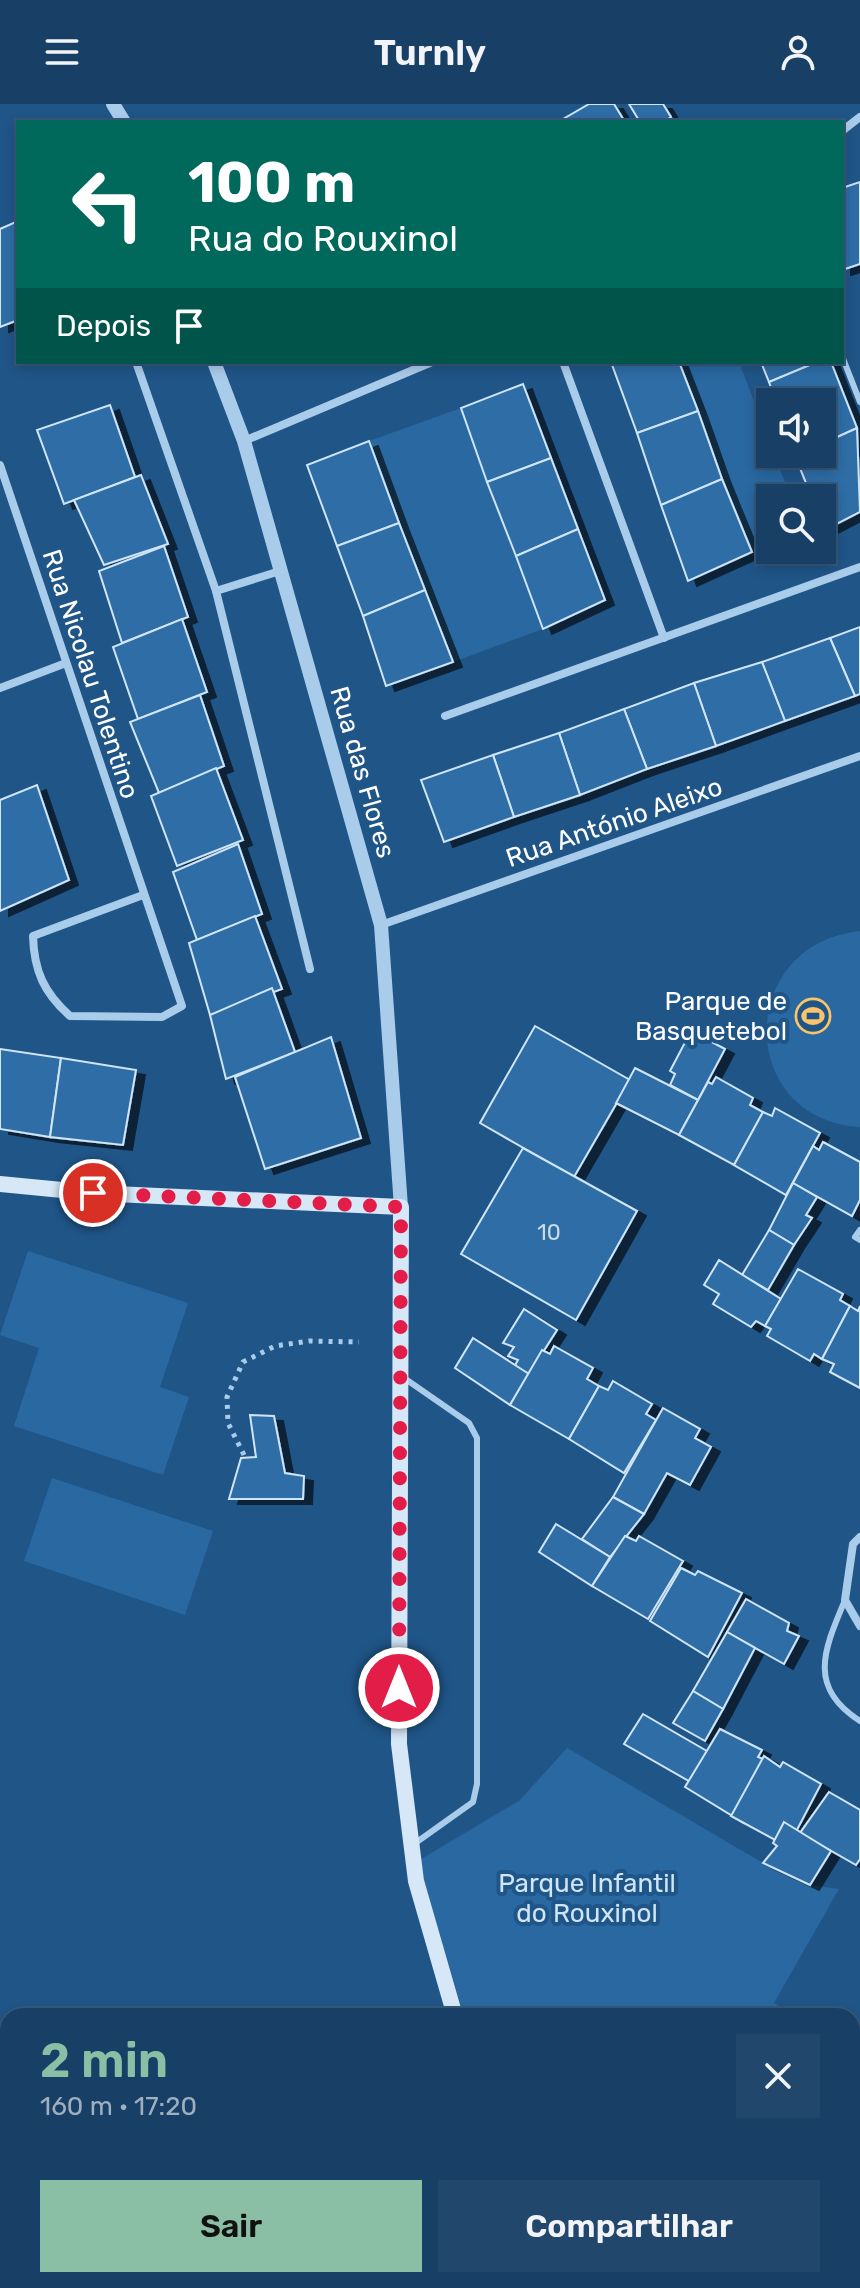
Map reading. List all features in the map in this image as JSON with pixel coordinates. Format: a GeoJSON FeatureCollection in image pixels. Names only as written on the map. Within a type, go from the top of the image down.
{"type":"FeatureCollection","features":[{"type":"Feature","properties":{"kind":"main road"},"geometry":{"type":"LineString","coordinates":[[0,1184],[93,1193],[401,1207],[403,1378],[399,1744],[416,1881],[453,2008]]}},
{"type":"Feature","properties":{"kind":"street"},"geometry":{"type":"LineString","coordinates":[[844,129],[860,117]]}},
{"type":"Feature","properties":{"kind":"street"},"geometry":{"type":"LineString","coordinates":[[137,364],[216,591],[310,969]]}},
{"type":"Feature","properties":{"kind":"street","name":"Rua das Flores"},"geometry":{"type":"LineString","coordinates":[[215,364],[244,441],[381,925],[401,1207]]}},
{"type":"Feature","properties":{"kind":"street"},"geometry":{"type":"LineString","coordinates":[[244,441],[427,364]]}},
{"type":"Feature","properties":{"kind":"street"},"geometry":{"type":"LineString","coordinates":[[564,364],[664,638]]}},
{"type":"Feature","properties":{"kind":"street","name":"Rua Nicolau Tolentino"},"geometry":{"type":"LineString","coordinates":[[0,465],[182,1006],[162,1017],[70,1016],[48,997],[34,962],[33,936],[143,895]]}},
{"type":"Feature","properties":{"kind":"street"},"geometry":{"type":"LineString","coordinates":[[445,716],[860,567]]}},
{"type":"Feature","properties":{"kind":"street"},"geometry":{"type":"LineString","coordinates":[[216,591],[280,571]]}},
{"type":"Feature","properties":{"kind":"street"},"geometry":{"type":"LineString","coordinates":[[0,688],[66,663]]}},
{"type":"Feature","properties":{"kind":"street","name":"Rua António Aleixo"},"geometry":{"type":"LineString","coordinates":[[381,925],[860,756]]}},
{"type":"Feature","properties":{"kind":"street"},"geometry":{"type":"LineString","coordinates":[[860,1537],[853,1544],[845,1600],[860,1626]]}},
{"type":"Feature","properties":{"kind":"lane"},"geometry":{"type":"LineString","coordinates":[[844,361],[860,402]]}},
{"type":"Feature","properties":{"kind":"lane"},"geometry":{"type":"LineString","coordinates":[[860,1230],[855,1237],[860,1240]]}},
{"type":"Feature","properties":{"kind":"lane"},"geometry":{"type":"LineString","coordinates":[[403,1378],[469,1423],[477,1438],[477,1784],[473,1802],[411,1846]]}},
{"type":"Feature","properties":{"kind":"lane"},"geometry":{"type":"LineString","coordinates":[[845,1600],[830,1637],[823,1680],[839,1707],[860,1721]]}},
{"type":"Feature","properties":{"kind":"path"},"geometry":{"type":"LineString","coordinates":[[244,1455],[228,1423],[227,1397],[243,1362],[275,1346],[309,1341],[359,1342]]}},
{"type":"Feature","properties":{"kind":"green space"},"geometry":{"type":"Polygon","coordinates":[[[680,364],[740,364],[756,406],[756,468],[779,468],[786,484],[756,484],[756,550],[752,552],[680,364]]]}},
{"type":"Feature","properties":{"kind":"green space"},"geometry":{"type":"Polygon","coordinates":[[[461,408],[543,629],[453,662],[369,441],[461,408]]]}},
{"type":"Feature","properties":{"kind":"green space","name":"Parque de Basquetebol"},"geometry":{"type":"Polygon","coordinates":[[[860,931],[860,1127],[819,1117],[790,1095],[773,1065],[767,1031],[772,997],[790,966],[819,943],[860,931]]]}},
{"type":"Feature","properties":{"kind":"green space"},"geometry":{"type":"Polygon","coordinates":[[[28,1251],[188,1303],[160,1387],[189,1397],[163,1475],[14,1426],[39,1348],[0,1335],[28,1251]]]}},
{"type":"Feature","properties":{"kind":"green space"},"geometry":{"type":"Polygon","coordinates":[[[52,1478],[213,1531],[185,1615],[24,1561],[52,1478]]]}},
{"type":"Feature","properties":{"kind":"green space","name":"Parque Infantil do Rouxinol"},"geometry":{"type":"Polygon","coordinates":[[[567,1748],[763,1863],[810,1885],[839,1889],[774,2003],[782,2008],[462,2008],[418,1861],[520,1800],[567,1748]]]}},
{"type":"Feature","properties":{"kind":"building"},"geometry":{"type":"Polygon","coordinates":[[[589,104],[614,104],[624,120],[561,120],[589,104]]]}},
{"type":"Feature","properties":{"kind":"building"},"geometry":{"type":"Polygon","coordinates":[[[629,104],[663,104],[671,117],[667,120],[639,120],[629,104]]]}},
{"type":"Feature","properties":{"kind":"building"},"geometry":{"type":"Polygon","coordinates":[[[860,182],[860,264],[844,269],[844,187],[860,182]]]}},
{"type":"Feature","properties":{"kind":"building"},"geometry":{"type":"Polygon","coordinates":[[[16,222],[16,321],[0,327],[0,229],[16,222]]]}},
{"type":"Feature","properties":{"kind":"building"},"geometry":{"type":"Polygon","coordinates":[[[612,364],[680,364],[698,411],[637,433],[612,364]]]}},
{"type":"Feature","properties":{"kind":"building"},"geometry":{"type":"Polygon","coordinates":[[[762,364],[812,364],[769,382],[762,364]]]}},
{"type":"Feature","properties":{"kind":"building"},"geometry":{"type":"Polygon","coordinates":[[[812,364],[832,364],[857,428],[836,438],[836,388],[771,388],[769,382],[812,364]]]}},
{"type":"Feature","properties":{"kind":"building"},"geometry":{"type":"Polygon","coordinates":[[[523,384],[551,458],[487,482],[461,408],[523,384]]]}},
{"type":"Feature","properties":{"kind":"building"},"geometry":{"type":"Polygon","coordinates":[[[110,405],[135,477],[64,504],[37,430],[110,405]]]}},
{"type":"Feature","properties":{"kind":"building"},"geometry":{"type":"Polygon","coordinates":[[[698,411],[722,479],[661,505],[637,433],[698,411]]]}},
{"type":"Feature","properties":{"kind":"building"},"geometry":{"type":"Polygon","coordinates":[[[857,428],[860,512],[836,524],[836,484],[806,484],[800,468],[836,468],[836,438],[857,428]]]}},
{"type":"Feature","properties":{"kind":"building"},"geometry":{"type":"Polygon","coordinates":[[[369,441],[399,523],[337,546],[307,465],[369,441]]]}},
{"type":"Feature","properties":{"kind":"building"},"geometry":{"type":"Polygon","coordinates":[[[551,458],[578,529],[516,556],[487,482],[551,458]]]}},
{"type":"Feature","properties":{"kind":"building"},"geometry":{"type":"Polygon","coordinates":[[[141,475],[168,544],[104,565],[74,500],[141,475]]]}},
{"type":"Feature","properties":{"kind":"building"},"geometry":{"type":"Polygon","coordinates":[[[722,479],[752,552],[688,581],[661,505],[722,479]]]}},
{"type":"Feature","properties":{"kind":"building"},"geometry":{"type":"Polygon","coordinates":[[[399,523],[425,590],[363,616],[337,546],[399,523]]]}},
{"type":"Feature","properties":{"kind":"building"},"geometry":{"type":"Polygon","coordinates":[[[578,529],[605,600],[543,629],[516,556],[578,529]]]}},
{"type":"Feature","properties":{"kind":"building"},"geometry":{"type":"Polygon","coordinates":[[[164,546],[188,617],[122,643],[99,571],[164,546]]]}},
{"type":"Feature","properties":{"kind":"building"},"geometry":{"type":"Polygon","coordinates":[[[425,590],[453,662],[386,686],[363,616],[425,590]]]}},
{"type":"Feature","properties":{"kind":"building"},"geometry":{"type":"Polygon","coordinates":[[[182,619],[207,692],[138,719],[113,647],[182,619]]]}},
{"type":"Feature","properties":{"kind":"building"},"geometry":{"type":"Polygon","coordinates":[[[860,627],[860,694],[855,696],[830,638],[860,627]]]}},
{"type":"Feature","properties":{"kind":"building"},"geometry":{"type":"Polygon","coordinates":[[[830,638],[855,696],[785,721],[762,662],[830,638]]]}},
{"type":"Feature","properties":{"kind":"building"},"geometry":{"type":"Polygon","coordinates":[[[762,662],[785,721],[716,746],[694,683],[762,662]]]}},
{"type":"Feature","properties":{"kind":"building"},"geometry":{"type":"Polygon","coordinates":[[[694,683],[716,746],[647,769],[624,709],[694,683]]]}},
{"type":"Feature","properties":{"kind":"building"},"geometry":{"type":"Polygon","coordinates":[[[200,695],[224,766],[159,793],[130,722],[200,695]]]}},
{"type":"Feature","properties":{"kind":"building"},"geometry":{"type":"Polygon","coordinates":[[[624,709],[647,769],[580,795],[559,733],[624,709]]]}},
{"type":"Feature","properties":{"kind":"building"},"geometry":{"type":"Polygon","coordinates":[[[559,733],[580,795],[514,817],[493,755],[559,733]]]}},
{"type":"Feature","properties":{"kind":"building"},"geometry":{"type":"Polygon","coordinates":[[[493,755],[514,817],[444,842],[421,780],[493,755]]]}},
{"type":"Feature","properties":{"kind":"building"},"geometry":{"type":"Polygon","coordinates":[[[216,768],[243,840],[177,866],[151,796],[216,768]]]}},
{"type":"Feature","properties":{"kind":"building"},"geometry":{"type":"Polygon","coordinates":[[[37,785],[69,880],[0,911],[0,800],[37,785]]]}},
{"type":"Feature","properties":{"kind":"building"},"geometry":{"type":"Polygon","coordinates":[[[238,844],[262,914],[197,940],[173,872],[238,844]]]}},
{"type":"Feature","properties":{"kind":"building"},"geometry":{"type":"Polygon","coordinates":[[[255,916],[282,989],[210,1015],[189,943],[255,916]]]}},
{"type":"Feature","properties":{"kind":"building"},"geometry":{"type":"Polygon","coordinates":[[[272,988],[295,1052],[226,1079],[210,1015],[272,988]]]}},
{"type":"Feature","properties":{"kind":"building"},"geometry":{"type":"Polygon","coordinates":[[[535,1026],[630,1080],[574,1177],[480,1123],[535,1026]]]}},
{"type":"Feature","properties":{"kind":"building"},"geometry":{"type":"Polygon","coordinates":[[[691,1031],[725,1049],[698,1100],[670,1085],[675,1074],[670,1071],[691,1031]]]}},
{"type":"Feature","properties":{"kind":"building"},"geometry":{"type":"Polygon","coordinates":[[[331,1037],[361,1138],[265,1169],[235,1077],[331,1037]]]}},
{"type":"Feature","properties":{"kind":"building"},"geometry":{"type":"Polygon","coordinates":[[[0,1049],[61,1058],[50,1137],[0,1129],[0,1049]]]}},
{"type":"Feature","properties":{"kind":"building"},"geometry":{"type":"Polygon","coordinates":[[[61,1058],[136,1070],[123,1145],[50,1137],[61,1058]]]}},
{"type":"Feature","properties":{"kind":"building"},"geometry":{"type":"Polygon","coordinates":[[[635,1068],[698,1100],[679,1135],[616,1103],[635,1068]]]}},
{"type":"Feature","properties":{"kind":"building"},"geometry":{"type":"Polygon","coordinates":[[[716,1077],[753,1098],[750,1105],[763,1112],[734,1165],[679,1135],[708,1082],[712,1084],[716,1077]]]}},
{"type":"Feature","properties":{"kind":"building"},"geometry":{"type":"Polygon","coordinates":[[[775,1108],[820,1133],[786,1195],[734,1165],[763,1112],[772,1116],[775,1108]]]}},
{"type":"Feature","properties":{"kind":"building"},"geometry":{"type":"Polygon","coordinates":[[[823,1142],[860,1162],[860,1200],[852,1216],[793,1183],[813,1146],[819,1150],[823,1142]]]}},
{"type":"Feature","properties":{"kind":"building"},"geometry":{"type":"Polygon","coordinates":[[[523,1148],[637,1211],[576,1320],[461,1254],[523,1148]]]}},
{"type":"Feature","properties":{"kind":"building"},"geometry":{"type":"Polygon","coordinates":[[[793,1183],[817,1197],[806,1215],[812,1218],[794,1245],[769,1230],[793,1183]]]}},
{"type":"Feature","properties":{"kind":"building"},"geometry":{"type":"Polygon","coordinates":[[[769,1230],[794,1245],[768,1290],[742,1275],[769,1230]]]}},
{"type":"Feature","properties":{"kind":"building"},"geometry":{"type":"Polygon","coordinates":[[[719,1260],[781,1299],[765,1326],[756,1321],[751,1327],[713,1304],[719,1294],[704,1285],[719,1260]]]}},
{"type":"Feature","properties":{"kind":"building"},"geometry":{"type":"Polygon","coordinates":[[[798,1269],[843,1294],[840,1300],[850,1306],[822,1359],[814,1354],[810,1361],[767,1336],[771,1329],[765,1326],[798,1269]]]}},
{"type":"Feature","properties":{"kind":"building"},"geometry":{"type":"Polygon","coordinates":[[[850,1306],[858,1311],[860,1306],[860,1388],[830,1372],[834,1364],[822,1359],[850,1306]]]}},
{"type":"Feature","properties":{"kind":"building"},"geometry":{"type":"Polygon","coordinates":[[[524,1309],[557,1330],[529,1374],[514,1367],[518,1360],[508,1356],[514,1347],[503,1343],[524,1309]]]}},
{"type":"Feature","properties":{"kind":"building"},"geometry":{"type":"Polygon","coordinates":[[[473,1338],[529,1374],[510,1405],[455,1368],[473,1338]]]}},
{"type":"Feature","properties":{"kind":"building"},"geometry":{"type":"Polygon","coordinates":[[[554,1346],[593,1368],[587,1379],[599,1386],[569,1439],[510,1405],[542,1350],[550,1354],[554,1346]]]}},
{"type":"Feature","properties":{"kind":"building"},"geometry":{"type":"Polygon","coordinates":[[[613,1381],[652,1404],[646,1414],[656,1420],[624,1473],[569,1439],[599,1386],[608,1390],[613,1381]]]}},
{"type":"Feature","properties":{"kind":"building"},"geometry":{"type":"Polygon","coordinates":[[[663,1408],[700,1429],[695,1438],[711,1447],[690,1485],[667,1473],[644,1514],[613,1497],[663,1408]]]}},
{"type":"Feature","properties":{"kind":"building"},"geometry":{"type":"Polygon","coordinates":[[[250,1415],[274,1416],[285,1473],[304,1476],[303,1499],[229,1499],[241,1458],[256,1457],[250,1415]]]}},
{"type":"Feature","properties":{"kind":"building"},"geometry":{"type":"Polygon","coordinates":[[[613,1497],[644,1514],[610,1557],[582,1539],[613,1497]]]}},
{"type":"Feature","properties":{"kind":"building"},"geometry":{"type":"Polygon","coordinates":[[[556,1524],[610,1557],[592,1586],[539,1552],[556,1524]]]}},
{"type":"Feature","properties":{"kind":"building"},"geometry":{"type":"Polygon","coordinates":[[[625,1536],[636,1541],[639,1536],[683,1561],[648,1619],[592,1586],[625,1536]]]}},
{"type":"Feature","properties":{"kind":"building"},"geometry":{"type":"Polygon","coordinates":[[[681,1568],[695,1575],[698,1571],[742,1593],[708,1657],[650,1621],[681,1568]]]}},
{"type":"Feature","properties":{"kind":"building"},"geometry":{"type":"Polygon","coordinates":[[[746,1599],[789,1623],[787,1631],[799,1636],[784,1664],[727,1632],[746,1599]]]}},
{"type":"Feature","properties":{"kind":"building"},"geometry":{"type":"Polygon","coordinates":[[[727,1632],[755,1648],[723,1709],[693,1691],[727,1632]]]}},
{"type":"Feature","properties":{"kind":"building"},"geometry":{"type":"Polygon","coordinates":[[[693,1691],[723,1709],[705,1741],[673,1723],[693,1691]]]}},
{"type":"Feature","properties":{"kind":"building"},"geometry":{"type":"Polygon","coordinates":[[[643,1714],[712,1754],[694,1784],[624,1744],[643,1714]]]}},
{"type":"Feature","properties":{"kind":"building"},"geometry":{"type":"Polygon","coordinates":[[[720,1729],[762,1750],[758,1757],[775,1764],[744,1823],[685,1787],[720,1729]]]}},
{"type":"Feature","properties":{"kind":"building"},"geometry":{"type":"Polygon","coordinates":[[[764,1756],[780,1767],[783,1762],[821,1784],[788,1847],[731,1816],[764,1756]]]}},
{"type":"Feature","properties":{"kind":"building"},"geometry":{"type":"Polygon","coordinates":[[[829,1792],[860,1810],[860,1859],[856,1865],[800,1833],[829,1792]]]}},
{"type":"Feature","properties":{"kind":"building"},"geometry":{"type":"Polygon","coordinates":[[[784,1822],[831,1851],[810,1885],[763,1863],[777,1846],[773,1843],[784,1822]]]}},
{"type":"Feature","properties":{"kind":"place","name":"Parque de Basquetebol"},"geometry":{"type":"Point","coordinates":[813,1016]}},
{"type":"Feature","properties":{"kind":"route"},"geometry":{"type":"LineString","coordinates":[[93,1193],[401,1207],[403,1378],[399,1688]]}}]}
